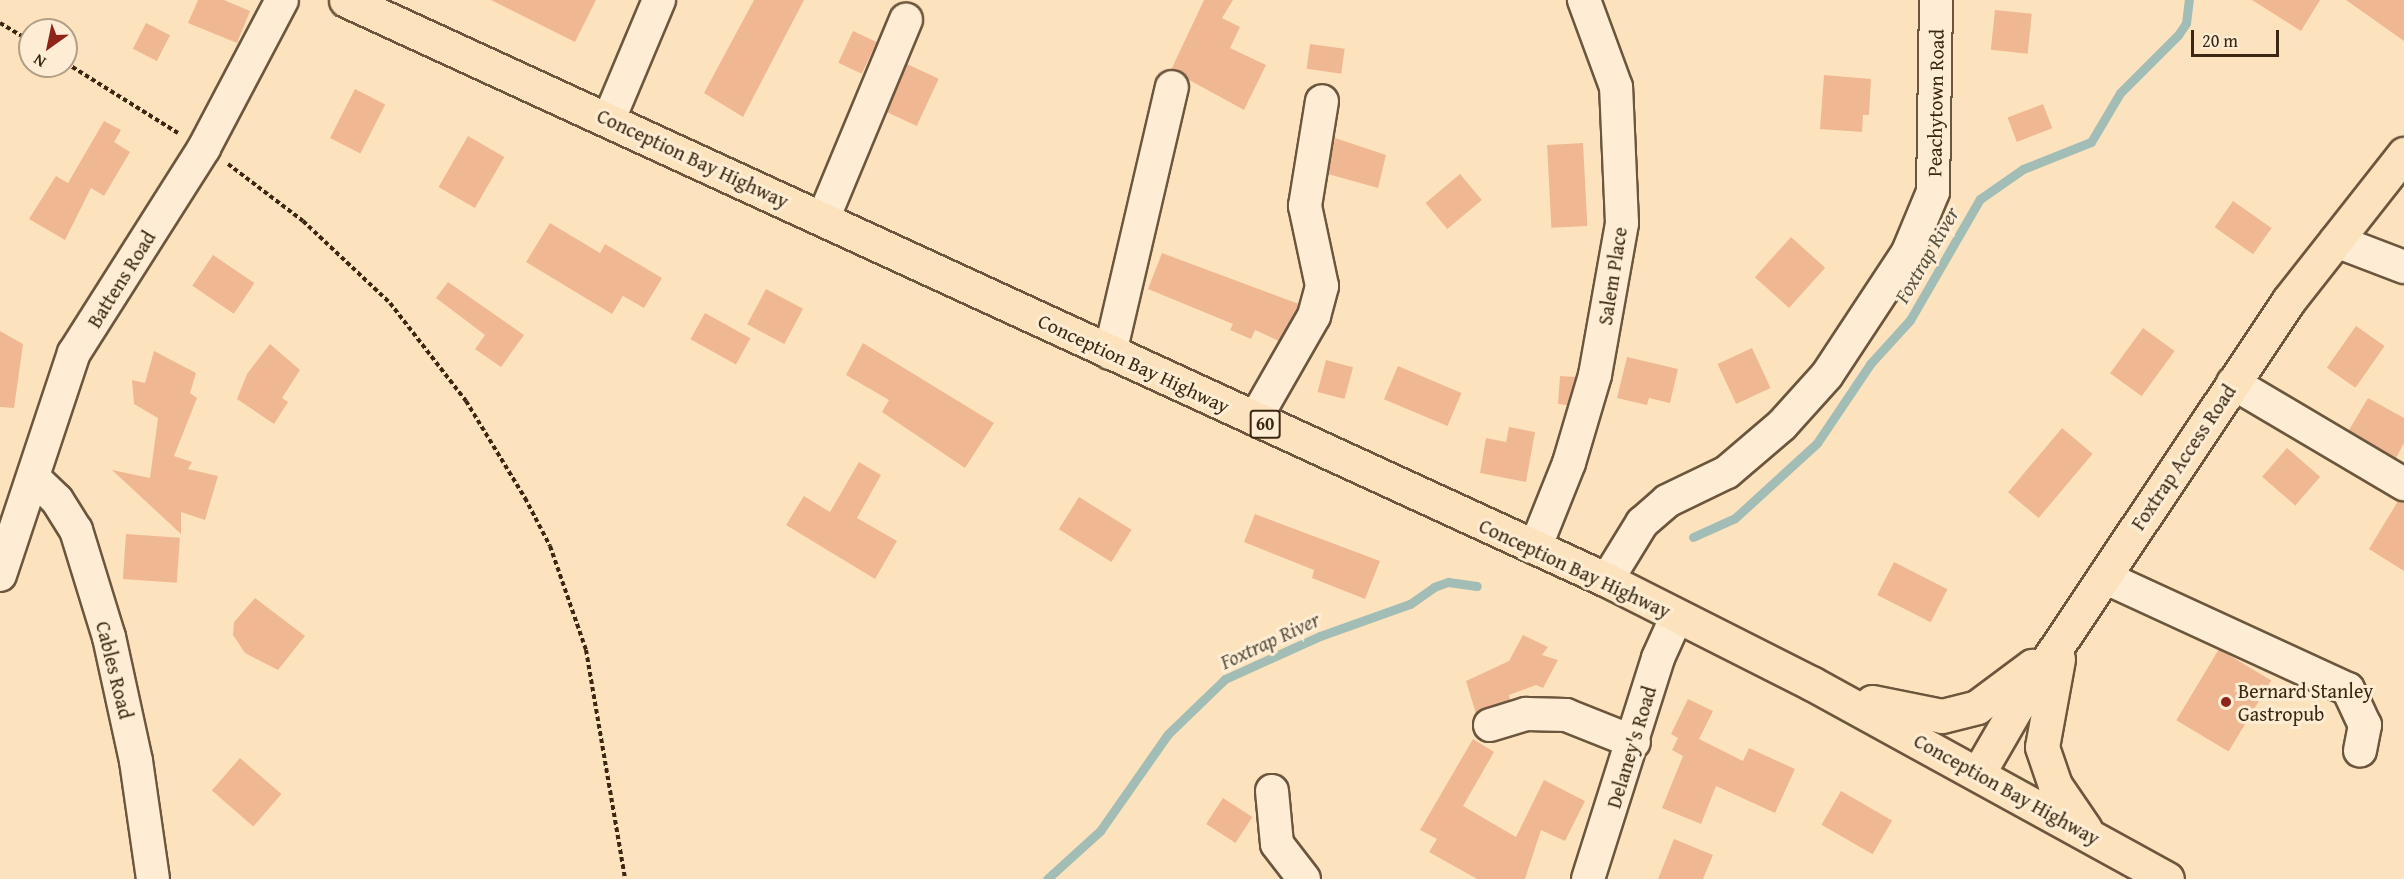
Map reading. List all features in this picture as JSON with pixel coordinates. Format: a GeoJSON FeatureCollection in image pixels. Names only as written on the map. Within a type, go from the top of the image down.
{"type":"FeatureCollection","features":[{"type":"Feature","properties":{"kind":"main road","name":"Conception Bay Highway"},"geometry":{"type":"LineString","coordinates":[[362,3],[1110,353],[1607,580],[1811,683],[1979,772],[2089,835],[2153,876]]}},
{"type":"Feature","properties":{"kind":"main road","name":"Foxtrap Access Road"},"geometry":{"type":"LineString","coordinates":[[1979,772],[2063,639],[2233,382],[2336,241],[2404,154]]}},
{"type":"Feature","properties":{"kind":"main road"},"geometry":{"type":"LineString","coordinates":[[1811,683],[1901,711],[1942,716],[1977,707],[2063,639]]}},
{"type":"Feature","properties":{"kind":"main road"},"geometry":{"type":"LineString","coordinates":[[2063,639],[2042,747],[2055,785],[2089,835]]}},
{"type":"Feature","properties":{"kind":"street","name":"Battens Road"},"geometry":{"type":"LineString","coordinates":[[0,575],[34,479],[74,353],[204,148],[282,0]]}},
{"type":"Feature","properties":{"kind":"street"},"geometry":{"type":"LineString","coordinates":[[609,119],[659,0]]}},
{"type":"Feature","properties":{"kind":"street","name":"Salem Place"},"geometry":{"type":"LineString","coordinates":[[1535,548],[1569,463],[1595,375],[1622,223],[1616,87],[1584,0]]}},
{"type":"Feature","properties":{"kind":"street","name":"Peachytown Road"},"geometry":{"type":"LineString","coordinates":[[1607,580],[1642,524],[1667,501],[1727,472],[1782,425],[1827,375],[1908,252],[1933,192],[1936,0]]}},
{"type":"Feature","properties":{"kind":"street"},"geometry":{"type":"LineString","coordinates":[[823,219],[906,20]]}},
{"type":"Feature","properties":{"kind":"street"},"geometry":{"type":"LineString","coordinates":[[1110,353],[1172,87]]}},
{"type":"Feature","properties":{"kind":"street"},"geometry":{"type":"LineString","coordinates":[[1255,419],[1314,315],[1322,286],[1305,206],[1322,101]]}},
{"type":"Feature","properties":{"kind":"street"},"geometry":{"type":"LineString","coordinates":[[2336,241],[2404,267]]}},
{"type":"Feature","properties":{"kind":"street"},"geometry":{"type":"LineString","coordinates":[[2233,382],[2404,484]]}},
{"type":"Feature","properties":{"kind":"street","name":"Cables Road"},"geometry":{"type":"LineString","coordinates":[[34,479],[57,500],[76,530],[109,637],[136,761],[153,879]]}},
{"type":"Feature","properties":{"kind":"street"},"geometry":{"type":"LineString","coordinates":[[2104,577],[2348,689],[2365,725],[2360,751]]}},
{"type":"Feature","properties":{"kind":"street","name":"Delaney's Road"},"geometry":{"type":"LineString","coordinates":[[1588,879],[1634,742],[1658,658],[1677,616]]}},
{"type":"Feature","properties":{"kind":"street"},"geometry":{"type":"LineString","coordinates":[[1490,724],[1526,714],[1566,716],[1634,742]]}},
{"type":"Feature","properties":{"kind":"street"},"geometry":{"type":"LineString","coordinates":[[1272,791],[1277,844],[1305,879]]}},
{"type":"Feature","properties":{"kind":"path"},"geometry":{"type":"LineString","coordinates":[[0,23],[18,34]]}},
{"type":"Feature","properties":{"kind":"path"},"geometry":{"type":"LineString","coordinates":[[78,70],[204,148],[303,221],[390,303],[439,363],[520,488],[550,546],[586,650],[625,879]]}},
{"type":"Feature","properties":{"kind":"building"},"geometry":{"type":"Polygon","coordinates":[[[198,0],[224,0],[250,11],[237,43],[188,23],[198,0]]]}},
{"type":"Feature","properties":{"kind":"building"},"geometry":{"type":"Polygon","coordinates":[[[491,0],[596,0],[575,42],[491,0]]]}},
{"type":"Feature","properties":{"kind":"building"},"geometry":{"type":"Polygon","coordinates":[[[754,0],[804,0],[743,117],[704,93],[754,0]]]}},
{"type":"Feature","properties":{"kind":"building"},"geometry":{"type":"Polygon","coordinates":[[[1204,0],[1233,0],[1222,18],[1240,27],[1230,48],[1266,65],[1244,110],[1171,70],[1204,0]]]}},
{"type":"Feature","properties":{"kind":"building"},"geometry":{"type":"Polygon","coordinates":[[[2252,0],[2320,0],[2301,31],[2252,0]]]}},
{"type":"Feature","properties":{"kind":"building"},"geometry":{"type":"Polygon","coordinates":[[[2346,0],[2404,0],[2404,41],[2346,0]]]}},
{"type":"Feature","properties":{"kind":"building"},"geometry":{"type":"Polygon","coordinates":[[[1995,10],[2032,14],[2028,54],[1991,50],[1995,10]]]}},
{"type":"Feature","properties":{"kind":"building"},"geometry":{"type":"Polygon","coordinates":[[[146,23],[170,35],[157,61],[133,49],[146,23]]]}},
{"type":"Feature","properties":{"kind":"building"},"geometry":{"type":"Polygon","coordinates":[[[853,31],[877,42],[862,74],[838,63],[853,31]]]}},
{"type":"Feature","properties":{"kind":"building"},"geometry":{"type":"Polygon","coordinates":[[[1310,44],[1345,49],[1341,74],[1307,69],[1310,44]]]}},
{"type":"Feature","properties":{"kind":"building"},"geometry":{"type":"Polygon","coordinates":[[[907,64],[939,79],[917,126],[885,111],[907,64]]]}},
{"type":"Feature","properties":{"kind":"building"},"geometry":{"type":"Polygon","coordinates":[[[1824,75],[1871,79],[1869,115],[1863,115],[1862,132],[1820,129],[1824,75]]]}},
{"type":"Feature","properties":{"kind":"building"},"geometry":{"type":"Polygon","coordinates":[[[355,89],[385,104],[360,153],[330,138],[355,89]]]}},
{"type":"Feature","properties":{"kind":"building"},"geometry":{"type":"Polygon","coordinates":[[[2043,104],[2052,128],[2017,142],[2008,118],[2043,104]]]}},
{"type":"Feature","properties":{"kind":"building"},"geometry":{"type":"Polygon","coordinates":[[[104,121],[121,130],[114,142],[130,152],[104,196],[91,188],[65,240],[29,219],[56,176],[68,183],[104,121]]]}},
{"type":"Feature","properties":{"kind":"building"},"geometry":{"type":"Polygon","coordinates":[[[468,136],[504,157],[475,208],[438,187],[468,136]]]}},
{"type":"Feature","properties":{"kind":"building"},"geometry":{"type":"Polygon","coordinates":[[[1335,138],[1386,155],[1378,188],[1328,174],[1335,138]]]}},
{"type":"Feature","properties":{"kind":"building"},"geometry":{"type":"Polygon","coordinates":[[[1583,143],[1587,226],[1551,228],[1547,145],[1583,143]]]}},
{"type":"Feature","properties":{"kind":"building"},"geometry":{"type":"Polygon","coordinates":[[[1460,174],[1482,200],[1447,229],[1426,203],[1460,174]]]}},
{"type":"Feature","properties":{"kind":"building"},"geometry":{"type":"Polygon","coordinates":[[[2233,201],[2272,228],[2253,254],[2215,227],[2233,201]]]}},
{"type":"Feature","properties":{"kind":"building"},"geometry":{"type":"Polygon","coordinates":[[[550,223],[600,253],[605,244],[662,278],[644,308],[623,296],[612,314],[526,262],[550,223]]]}},
{"type":"Feature","properties":{"kind":"building"},"geometry":{"type":"Polygon","coordinates":[[[1791,237],[1825,268],[1789,308],[1755,277],[1791,237]]]}},
{"type":"Feature","properties":{"kind":"building"},"geometry":{"type":"Polygon","coordinates":[[[1162,253],[1299,304],[1279,341],[1255,330],[1251,339],[1230,330],[1233,324],[1148,289],[1162,253]]]}},
{"type":"Feature","properties":{"kind":"building"},"geometry":{"type":"Polygon","coordinates":[[[213,255],[254,283],[234,314],[192,286],[213,255]]]}},
{"type":"Feature","properties":{"kind":"building"},"geometry":{"type":"Polygon","coordinates":[[[448,282],[524,335],[501,367],[475,349],[485,335],[436,298],[448,282]]]}},
{"type":"Feature","properties":{"kind":"building"},"geometry":{"type":"Polygon","coordinates":[[[766,289],[803,309],[784,344],[747,324],[766,289]]]}},
{"type":"Feature","properties":{"kind":"building"},"geometry":{"type":"Polygon","coordinates":[[[705,313],[750,338],[736,364],[690,339],[705,313]]]}},
{"type":"Feature","properties":{"kind":"building"},"geometry":{"type":"Polygon","coordinates":[[[2356,326],[2385,346],[2355,388],[2327,368],[2356,326]]]}},
{"type":"Feature","properties":{"kind":"building"},"geometry":{"type":"Polygon","coordinates":[[[2143,328],[2175,351],[2142,396],[2110,373],[2143,328]]]}},
{"type":"Feature","properties":{"kind":"building"},"geometry":{"type":"Polygon","coordinates":[[[0,331],[23,344],[14,408],[0,407],[0,331]]]}},
{"type":"Feature","properties":{"kind":"building"},"geometry":{"type":"Polygon","coordinates":[[[863,343],[994,423],[965,468],[882,412],[889,400],[846,375],[863,343]]]}},
{"type":"Feature","properties":{"kind":"building"},"geometry":{"type":"Polygon","coordinates":[[[270,344],[300,370],[282,398],[288,402],[274,424],[237,399],[247,374],[270,344]]]}},
{"type":"Feature","properties":{"kind":"building"},"geometry":{"type":"Polygon","coordinates":[[[1752,348],[1771,388],[1736,404],[1718,364],[1752,348]]]}},
{"type":"Feature","properties":{"kind":"building"},"geometry":{"type":"Polygon","coordinates":[[[154,351],[196,373],[190,393],[197,398],[174,456],[192,462],[188,469],[218,476],[205,520],[181,512],[181,534],[112,470],[150,478],[158,418],[134,404],[132,380],[145,383],[154,351]]]}},
{"type":"Feature","properties":{"kind":"building"},"geometry":{"type":"Polygon","coordinates":[[[1627,357],[1678,369],[1670,403],[1649,398],[1647,405],[1617,398],[1627,357]]]}},
{"type":"Feature","properties":{"kind":"building"},"geometry":{"type":"Polygon","coordinates":[[[1326,360],[1353,367],[1345,399],[1317,392],[1326,360]]]}},
{"type":"Feature","properties":{"kind":"building"},"geometry":{"type":"Polygon","coordinates":[[[1398,366],[1462,393],[1447,426],[1384,399],[1398,366]]]}},
{"type":"Feature","properties":{"kind":"building"},"geometry":{"type":"Polygon","coordinates":[[[1560,376],[1576,377],[1567,405],[1558,404],[1560,376]]]}},
{"type":"Feature","properties":{"kind":"building"},"geometry":{"type":"Polygon","coordinates":[[[2368,398],[2404,418],[2404,443],[2396,458],[2349,430],[2368,398]]]}},
{"type":"Feature","properties":{"kind":"building"},"geometry":{"type":"Polygon","coordinates":[[[1509,427],[1535,432],[1526,482],[1480,473],[1486,438],[1506,442],[1509,427]]]}},
{"type":"Feature","properties":{"kind":"building"},"geometry":{"type":"Polygon","coordinates":[[[2062,428],[2093,454],[2039,518],[2008,492],[2062,428]]]}},
{"type":"Feature","properties":{"kind":"building"},"geometry":{"type":"Polygon","coordinates":[[[2287,448],[2320,477],[2295,506],[2262,477],[2287,448]]]}},
{"type":"Feature","properties":{"kind":"building"},"geometry":{"type":"Polygon","coordinates":[[[859,462],[881,475],[857,518],[897,541],[875,579],[786,525],[804,496],[830,512],[859,462]]]}},
{"type":"Feature","properties":{"kind":"building"},"geometry":{"type":"Polygon","coordinates":[[[1079,497],[1132,530],[1111,562],[1059,529],[1079,497]]]}},
{"type":"Feature","properties":{"kind":"building"},"geometry":{"type":"Polygon","coordinates":[[[2398,501],[2404,502],[2404,571],[2369,549],[2398,501]]]}},
{"type":"Feature","properties":{"kind":"building"},"geometry":{"type":"Polygon","coordinates":[[[1255,514],[1380,561],[1365,599],[1312,578],[1314,570],[1244,542],[1255,514]]]}},
{"type":"Feature","properties":{"kind":"building"},"geometry":{"type":"Polygon","coordinates":[[[126,534],[180,538],[177,583],[123,579],[126,534]]]}},
{"type":"Feature","properties":{"kind":"building"},"geometry":{"type":"Polygon","coordinates":[[[1894,562],[1947,589],[1931,622],[1877,595],[1894,562]]]}},
{"type":"Feature","properties":{"kind":"building"},"geometry":{"type":"Polygon","coordinates":[[[255,598],[305,636],[278,670],[245,653],[233,635],[234,622],[255,598]]]}},
{"type":"Feature","properties":{"kind":"building"},"geometry":{"type":"Polygon","coordinates":[[[1523,635],[1548,647],[1542,655],[1558,660],[1543,688],[1536,685],[1509,695],[1510,700],[1476,714],[1466,681],[1509,661],[1523,635]]]}},
{"type":"Feature","properties":{"kind":"building","name":"Bernard Stanley Gastropub"},"geometry":{"type":"Polygon","coordinates":[[[2219,649],[2271,680],[2229,752],[2176,720],[2219,649]]]}},
{"type":"Feature","properties":{"kind":"building"},"geometry":{"type":"Polygon","coordinates":[[[1688,699],[1713,711],[1699,739],[1743,761],[1749,748],[1795,769],[1775,813],[1716,786],[1701,824],[1662,808],[1683,756],[1672,750],[1678,738],[1671,734],[1688,699]]]}},
{"type":"Feature","properties":{"kind":"building"},"geometry":{"type":"Polygon","coordinates":[[[1473,739],[1494,752],[1463,806],[1516,837],[1544,780],[1585,801],[1565,841],[1541,830],[1525,879],[1477,879],[1429,852],[1437,839],[1420,830],[1473,739]]]}},
{"type":"Feature","properties":{"kind":"building"},"geometry":{"type":"Polygon","coordinates":[[[240,758],[282,794],[253,827],[212,790],[240,758]]]}},
{"type":"Feature","properties":{"kind":"building"},"geometry":{"type":"Polygon","coordinates":[[[1841,791],[1892,820],[1873,854],[1822,825],[1841,791]]]}},
{"type":"Feature","properties":{"kind":"building"},"geometry":{"type":"Polygon","coordinates":[[[1223,798],[1252,817],[1235,843],[1206,824],[1223,798]]]}},
{"type":"Feature","properties":{"kind":"building"},"geometry":{"type":"Polygon","coordinates":[[[1674,839],[1713,855],[1703,879],[1658,879],[1674,839]]]}},
{"type":"Feature","properties":{"kind":"waterway","name":"Foxtrap River"},"geometry":{"type":"LineString","coordinates":[[1693,537],[1735,518],[1817,443],[1870,364],[1910,320],[1980,199],[2023,169],[2091,142],[2120,93],[2178,35],[2186,23],[2189,0]]}},
{"type":"Feature","properties":{"kind":"waterway","name":"Foxtrap River"},"geometry":{"type":"LineString","coordinates":[[1047,879],[1100,831],[1168,734],[1225,679],[1320,636],[1410,604],[1434,587],[1448,582],[1477,586]]}},
{"type":"Feature","properties":{"kind":"place","name":"Bernard Stanley Gastropub"},"geometry":{"type":"Point","coordinates":[2226,702]}}]}
